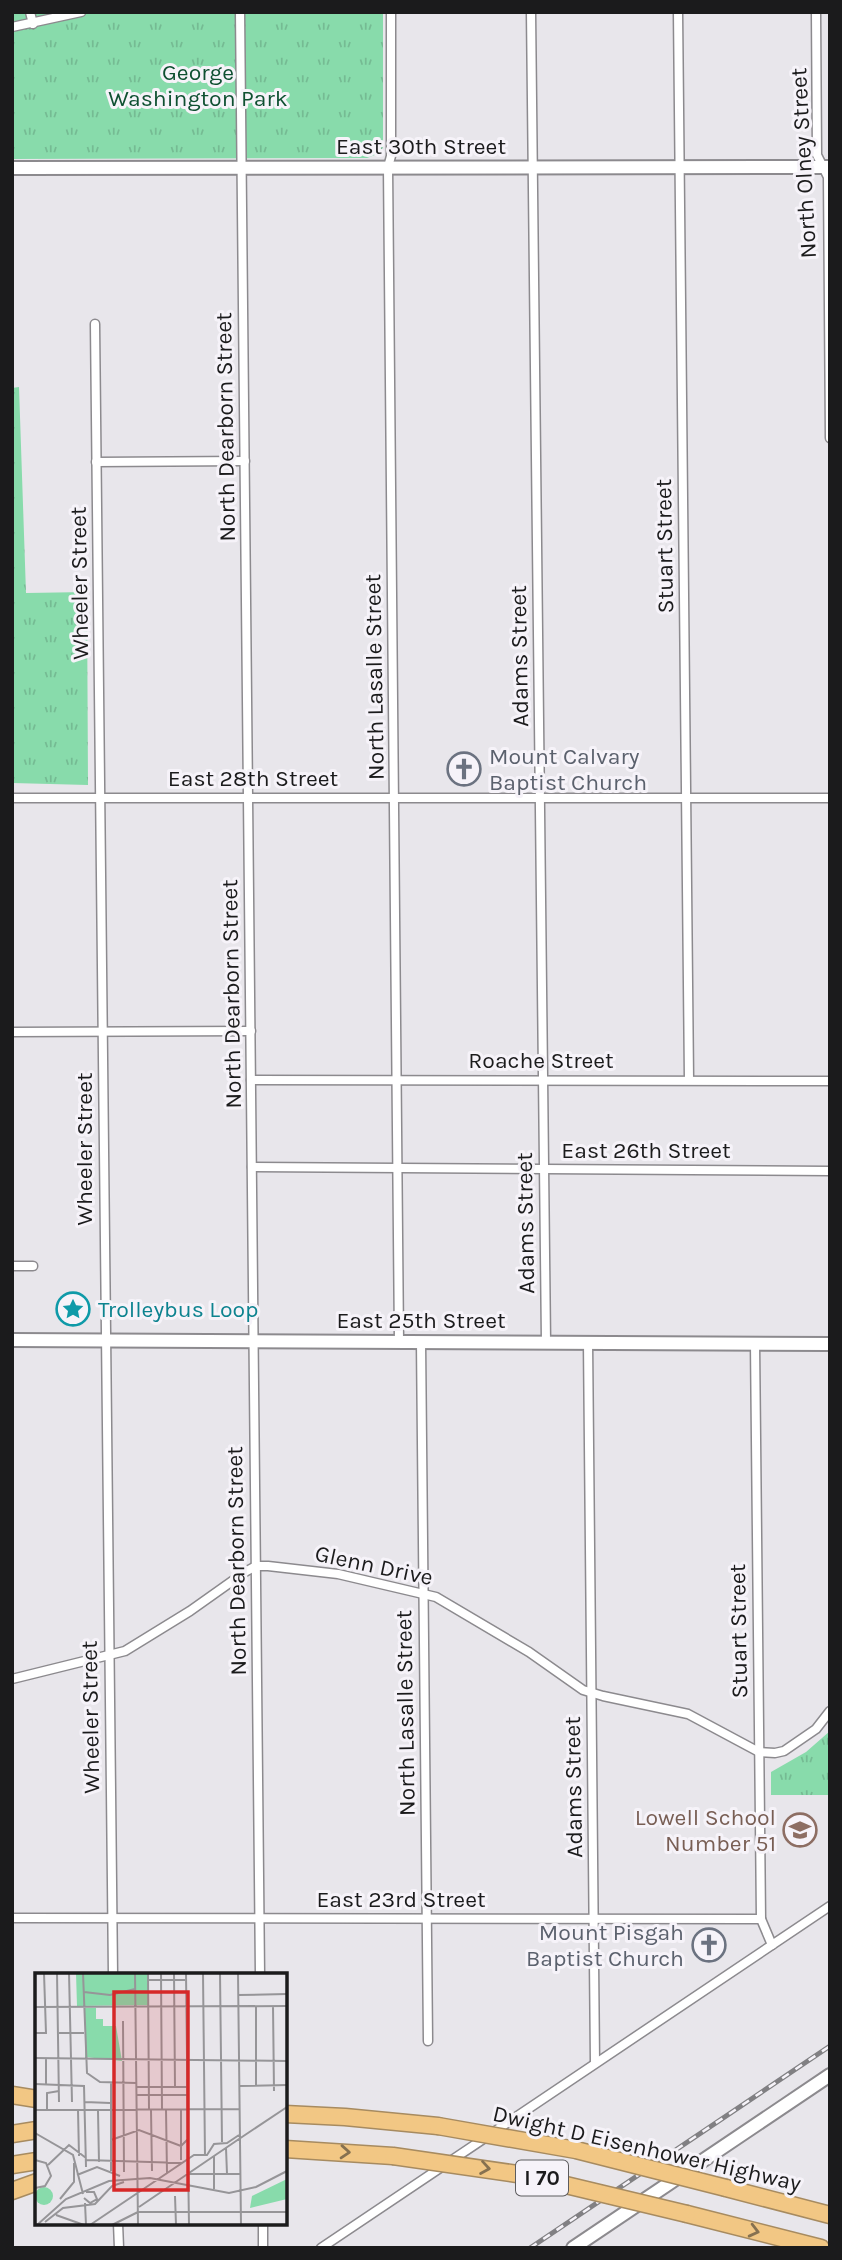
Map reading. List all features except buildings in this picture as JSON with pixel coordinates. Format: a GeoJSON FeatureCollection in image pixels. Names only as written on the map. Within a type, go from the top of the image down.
{"type":"FeatureCollection","features":[{"type":"Feature","properties":{"kind":"highway"},"geometry":{"type":"LineString","coordinates":[[12,2095],[35,2099]]}},
{"type":"Feature","properties":{"kind":"highway","name":"Dwight D Eisenhower Highway"},"geometry":{"type":"LineString","coordinates":[[291,2110],[438,2126],[565,2148],[825,2213]]}},
{"type":"Feature","properties":{"kind":"highway"},"geometry":{"type":"LineString","coordinates":[[12,2134],[35,2130]]}},
{"type":"Feature","properties":{"kind":"highway","name":"I 70"},"geometry":{"type":"LineString","coordinates":[[291,2149],[393,2156],[524,2175],[821,2248]]}},
{"type":"Feature","properties":{"kind":"highway"},"geometry":{"type":"LineString","coordinates":[[12,2165],[35,2161]]}},
{"type":"Feature","properties":{"kind":"highway"},"geometry":{"type":"LineString","coordinates":[[12,2191],[35,2183]]}},
{"type":"Feature","properties":{"kind":"street"},"geometry":{"type":"LineString","coordinates":[[30,12],[33,24]]}},
{"type":"Feature","properties":{"kind":"street"},"geometry":{"type":"LineString","coordinates":[[12,27],[80,12]]}},
{"type":"Feature","properties":{"kind":"street","name":"North Dearborn Street"},"geometry":{"type":"LineString","coordinates":[[240,12],[260,1973]]}},
{"type":"Feature","properties":{"kind":"street","name":"North Lasalle Street"},"geometry":{"type":"LineString","coordinates":[[391,12],[391,156],[388,167],[399,1342]]}},
{"type":"Feature","properties":{"kind":"street","name":"Adams Street"},"geometry":{"type":"LineString","coordinates":[[531,12],[546,1342]]}},
{"type":"Feature","properties":{"kind":"street","name":"Stuart Street"},"geometry":{"type":"LineString","coordinates":[[678,12],[689,1080]]}},
{"type":"Feature","properties":{"kind":"street","name":"North Olney Street"},"geometry":{"type":"LineString","coordinates":[[816,12],[817,155],[826,167],[828,177],[830,438]]}},
{"type":"Feature","properties":{"kind":"street","name":"East 30th Street"},"geometry":{"type":"LineString","coordinates":[[12,168],[826,167]]}},
{"type":"Feature","properties":{"kind":"street","name":"Wheeler Street"},"geometry":{"type":"LineString","coordinates":[[95,324],[113,1973]]}},
{"type":"Feature","properties":{"kind":"street"},"geometry":{"type":"LineString","coordinates":[[96,462],[245,461]]}},
{"type":"Feature","properties":{"kind":"street","name":"East 28th Street"},"geometry":{"type":"LineString","coordinates":[[12,798],[830,798]]}},
{"type":"Feature","properties":{"kind":"street"},"geometry":{"type":"LineString","coordinates":[[12,1031],[251,1031]]}},
{"type":"Feature","properties":{"kind":"street","name":"Roache Street"},"geometry":{"type":"LineString","coordinates":[[251,1080],[830,1081]]}},
{"type":"Feature","properties":{"kind":"street","name":"East 26th Street"},"geometry":{"type":"LineString","coordinates":[[252,1167],[830,1171]]}},
{"type":"Feature","properties":{"kind":"street"},"geometry":{"type":"LineString","coordinates":[[12,1266],[33,1266]]}},
{"type":"Feature","properties":{"kind":"street","name":"East 25th Street"},"geometry":{"type":"LineString","coordinates":[[12,1340],[830,1344]]}},
{"type":"Feature","properties":{"kind":"street","name":"North Lasalle Street"},"geometry":{"type":"LineString","coordinates":[[421,1342],[428,2041]]}},
{"type":"Feature","properties":{"kind":"street","name":"Adams Street"},"geometry":{"type":"LineString","coordinates":[[588,1342],[595,2063]]}},
{"type":"Feature","properties":{"kind":"street","name":"Stuart Street"},"geometry":{"type":"LineString","coordinates":[[755,1343],[761,1919]]}},
{"type":"Feature","properties":{"kind":"street"},"geometry":{"type":"LineString","coordinates":[[12,1679],[125,1651],[256,1566]]}},
{"type":"Feature","properties":{"kind":"street","name":"Glenn Drive"},"geometry":{"type":"LineString","coordinates":[[256,1566],[338,1574],[422,1593],[448,1603],[529,1652],[583,1690],[688,1714],[759,1752]]}},
{"type":"Feature","properties":{"kind":"street"},"geometry":{"type":"LineString","coordinates":[[759,1752],[784,1751],[816,1729],[830,1711]]}},
{"type":"Feature","properties":{"kind":"street"},"geometry":{"type":"LineString","coordinates":[[321,2248],[830,1906]]}},
{"type":"Feature","properties":{"kind":"street","name":"East 23rd Street"},"geometry":{"type":"LineString","coordinates":[[12,1918],[761,1919]]}},
{"type":"Feature","properties":{"kind":"street"},"geometry":{"type":"LineString","coordinates":[[761,1919],[772,1945]]}},
{"type":"Feature","properties":{"kind":"street"},"geometry":{"type":"LineString","coordinates":[[573,2248],[830,2075]]}},
{"type":"Feature","properties":{"kind":"street"},"geometry":{"type":"LineString","coordinates":[[118,2225],[119,2248]]}},
{"type":"Feature","properties":{"kind":"street"},"geometry":{"type":"LineString","coordinates":[[263,2225],[263,2248]]}},
{"type":"Feature","properties":{"kind":"green space","name":"George Washington Park"},"geometry":{"type":"Polygon","coordinates":[[[12,12],[383,12],[383,147],[380,153],[367,158],[12,159],[12,12]]]}},
{"type":"Feature","properties":{"kind":"green space"},"geometry":{"type":"Polygon","coordinates":[[[19,387],[26,593],[87,592],[88,785],[12,783],[12,388],[19,387]]]}},
{"type":"Feature","properties":{"kind":"green space"},"geometry":{"type":"Polygon","coordinates":[[[830,1731],[830,1795],[771,1795],[771,1772],[806,1752],[830,1731]]]}},
{"type":"Feature","properties":{"kind":"railway"},"geometry":{"type":"LineString","coordinates":[[530,2248],[830,2046]]}},
{"type":"Feature","properties":{"kind":"place","name":"Mount Calvary Baptist Church"},"geometry":{"type":"Point","coordinates":[464,769]}},
{"type":"Feature","properties":{"kind":"place","name":"Trolleybus Loop"},"geometry":{"type":"Point","coordinates":[73,1309]}},
{"type":"Feature","properties":{"kind":"place","name":"Lowell School Number 51"},"geometry":{"type":"Point","coordinates":[800,1830]}},
{"type":"Feature","properties":{"kind":"place","name":"Mount Pisgah Baptist Church"},"geometry":{"type":"Point","coordinates":[709,1945]}}]}
